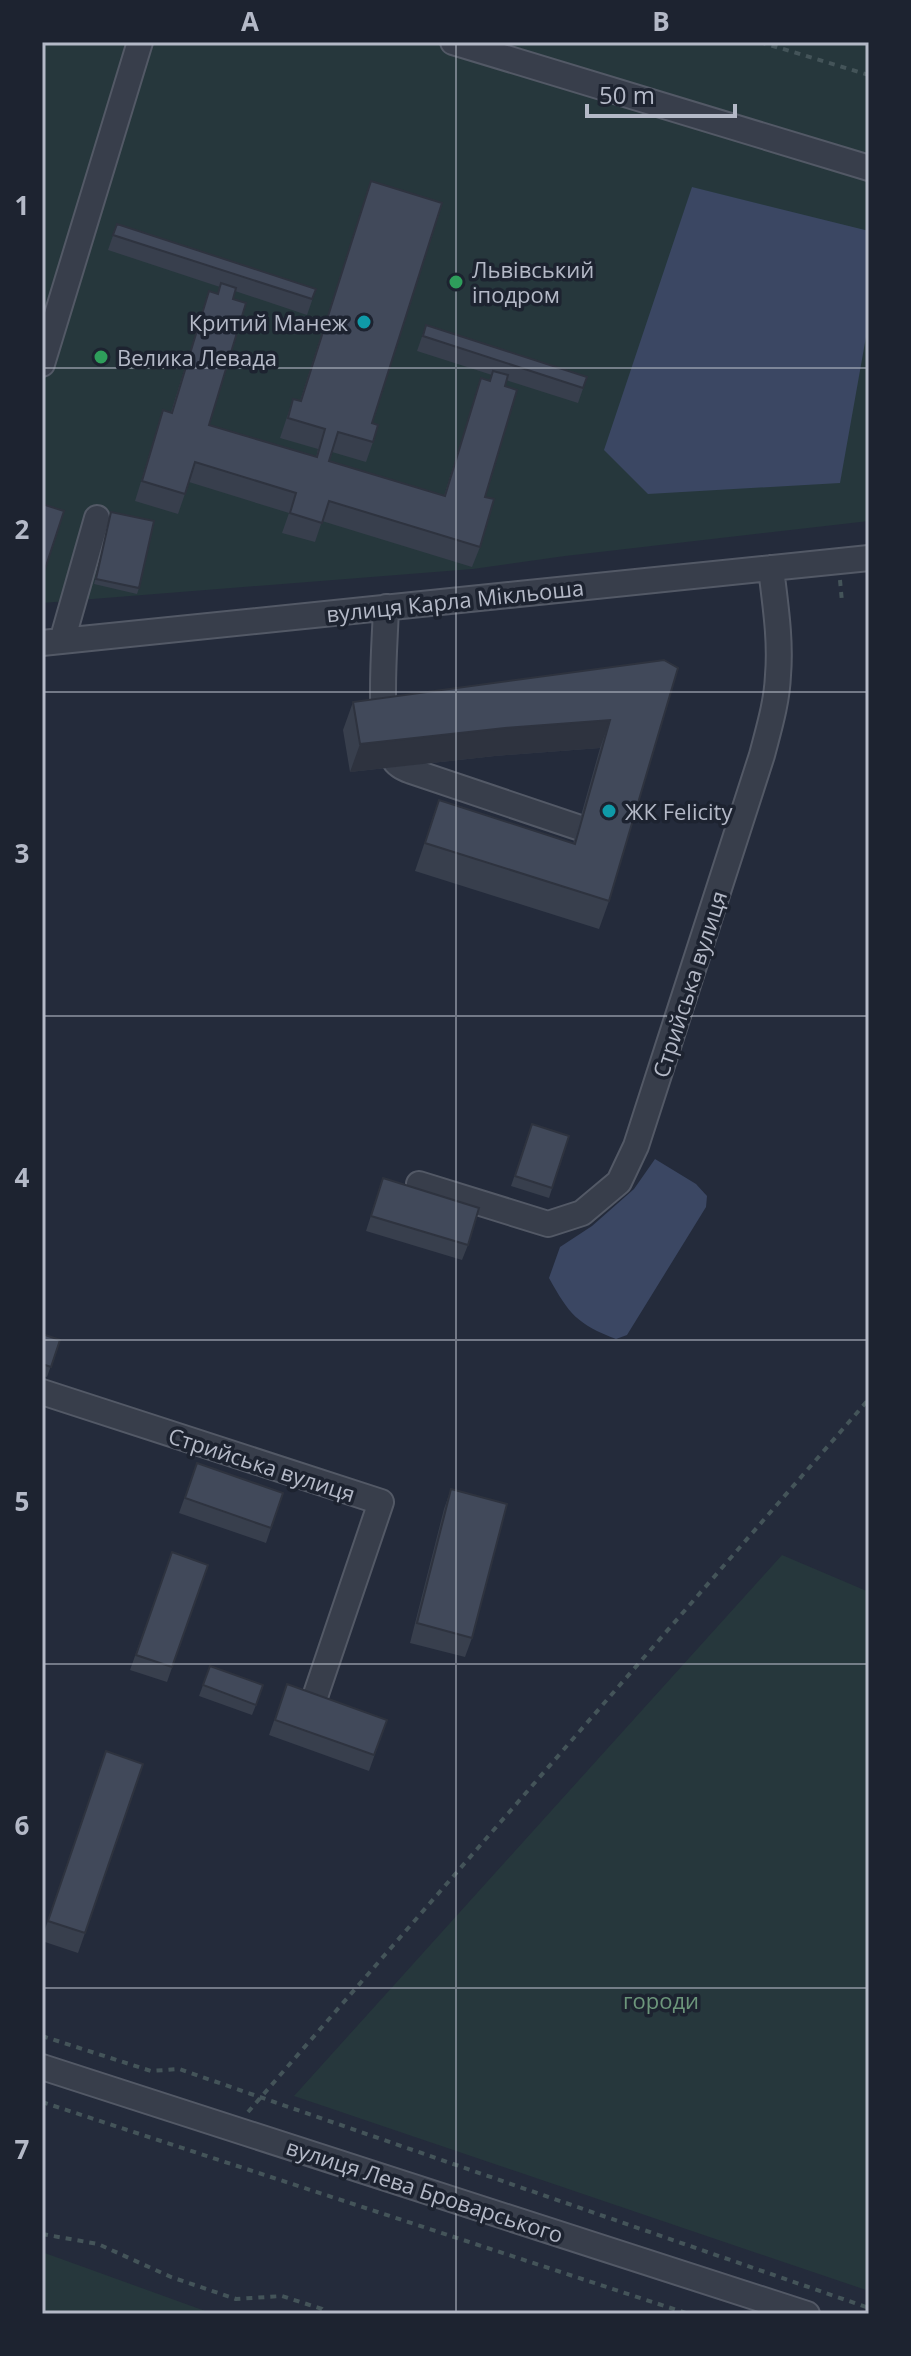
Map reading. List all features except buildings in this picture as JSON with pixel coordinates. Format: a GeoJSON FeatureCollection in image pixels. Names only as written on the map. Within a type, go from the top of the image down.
{"type":"FeatureCollection","features":[{"type":"Feature","properties":{"kind":"street"},"geometry":{"type":"LineString","coordinates":[[42,364],[140,42]]}},
{"type":"Feature","properties":{"kind":"street"},"geometry":{"type":"LineString","coordinates":[[453,42],[869,168]]}},
{"type":"Feature","properties":{"kind":"street"},"geometry":{"type":"LineString","coordinates":[[52,642],[97,518]]}},
{"type":"Feature","properties":{"kind":"street","name":"вулиця Карла Мікльоша"},"geometry":{"type":"LineString","coordinates":[[52,642],[869,558]]}},
{"type":"Feature","properties":{"kind":"street","name":"Стрийська вулиця"},"geometry":{"type":"LineString","coordinates":[[419,1184],[548,1224],[582,1213],[619,1182],[636,1146],[773,715],[779,647],[771,568]]}},
{"type":"Feature","properties":{"kind":"street"},"geometry":{"type":"LineString","coordinates":[[386,607],[383,700],[392,757],[398,765],[620,841]]}},
{"type":"Feature","properties":{"kind":"street","name":"Стрийська вулиця"},"geometry":{"type":"LineString","coordinates":[[42,1392],[381,1502],[316,1694]]}},
{"type":"Feature","properties":{"kind":"street","name":"вулиця Лева Броварського"},"geometry":{"type":"LineString","coordinates":[[42,2067],[807,2314]]}},
{"type":"Feature","properties":{"kind":"path"},"geometry":{"type":"LineString","coordinates":[[760,42],[869,75]]}},
{"type":"Feature","properties":{"kind":"path"},"geometry":{"type":"LineString","coordinates":[[234,2129],[869,1399]]}},
{"type":"Feature","properties":{"kind":"path"},"geometry":{"type":"LineString","coordinates":[[42,2036],[151,2071],[179,2069],[869,2308]]}},
{"type":"Feature","properties":{"kind":"path"},"geometry":{"type":"LineString","coordinates":[[42,2102],[689,2314]]}},
{"type":"Feature","properties":{"kind":"path"},"geometry":{"type":"LineString","coordinates":[[42,2234],[98,2244],[171,2277],[236,2299],[282,2296],[322,2309],[327,2314]]}},
{"type":"Feature","properties":{"kind":"green space","name":"Львівський іподром"},"geometry":{"type":"Polygon","coordinates":[[[42,42],[869,42],[869,521],[473,569],[42,603],[42,42]]]}},
{"type":"Feature","properties":{"kind":"green space","name":"городи"},"geometry":{"type":"Polygon","coordinates":[[[782,1555],[869,1592],[869,2291],[294,2096],[782,1555]]]}},
{"type":"Feature","properties":{"kind":"green space"},"geometry":{"type":"Polygon","coordinates":[[[42,2252],[208,2312],[227,2314],[42,2314],[42,2252]]]}},
{"type":"Feature","properties":{"kind":"water"},"geometry":{"type":"Polygon","coordinates":[[[692,187],[869,231],[869,320],[840,483],[648,494],[604,450],[692,187]]]}},
{"type":"Feature","properties":{"kind":"water"},"geometry":{"type":"Polygon","coordinates":[[[655,1159],[696,1184],[707,1196],[706,1207],[627,1335],[616,1339],[575,1316],[549,1278],[560,1247],[592,1226],[634,1189],[655,1159]]]}},
{"type":"Feature","properties":{"kind":"place","name":"Львівський іподром"},"geometry":{"type":"Point","coordinates":[456,282]}},
{"type":"Feature","properties":{"kind":"place","name":"Критий Манеж"},"geometry":{"type":"Point","coordinates":[364,322]}},
{"type":"Feature","properties":{"kind":"place","name":"Велика Левада"},"geometry":{"type":"Point","coordinates":[101,357]}},
{"type":"Feature","properties":{"kind":"place","name":"ЖК Felicity"},"geometry":{"type":"Point","coordinates":[609,811]}}]}
